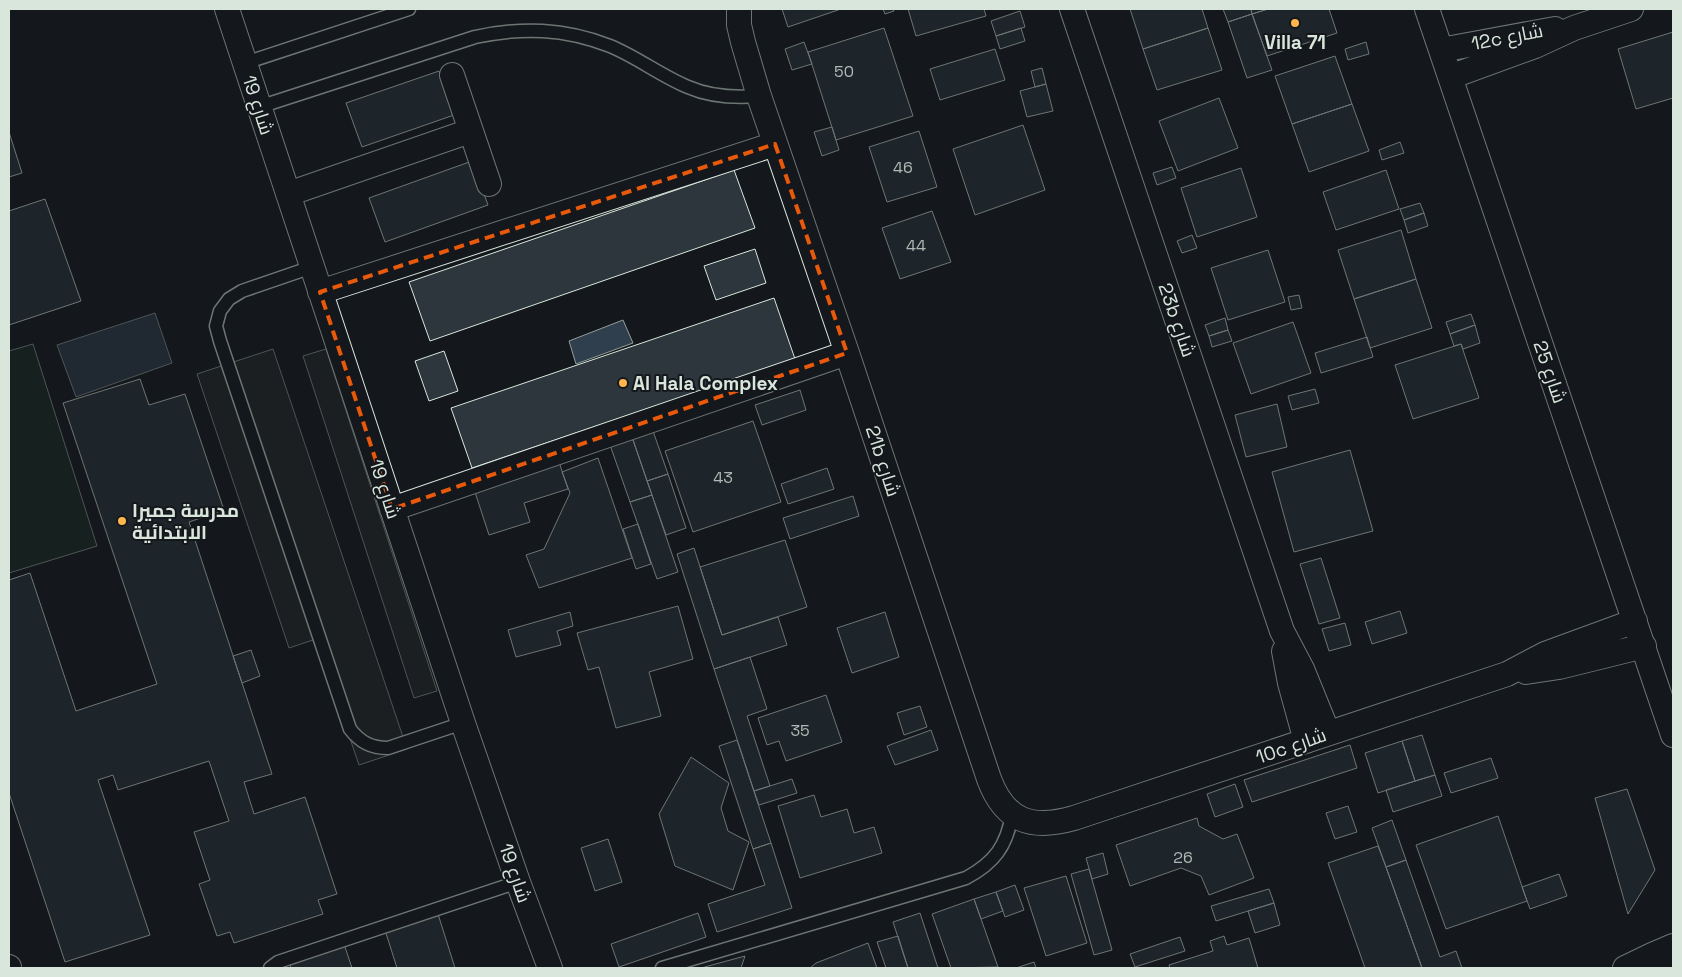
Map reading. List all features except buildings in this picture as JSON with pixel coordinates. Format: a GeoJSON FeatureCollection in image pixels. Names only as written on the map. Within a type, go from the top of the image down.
{"type":"FeatureCollection","features":[{"type":"Feature","properties":{"kind":"street","name":"شارع 19"},"geometry":{"type":"LineString","coordinates":[[227,9],[463,723],[550,968]]}},
{"type":"Feature","properties":{"kind":"street","name":"21b شارع"},"geometry":{"type":"LineString","coordinates":[[739,9],[742,42],[759,96],[994,792],[1012,814],[1027,822],[1042,824],[1058,823],[1074,818]]}},
{"type":"Feature","properties":{"kind":"street","name":"23b شارع"},"geometry":{"type":"LineString","coordinates":[[1072,9],[1282,632],[1290,683],[1306,741]]}},
{"type":"Feature","properties":{"kind":"street","name":"شارع 25"},"geometry":{"type":"LineString","coordinates":[[1427,9],[1673,736]]}},
{"type":"Feature","properties":{"kind":"street","name":"12c شارع"},"geometry":{"type":"LineString","coordinates":[[1450,76],[1536,46],[1574,28],[1631,9]]}},
{"type":"Feature","properties":{"kind":"street","name":"12c شارع"},"geometry":{"type":"LineString","coordinates":[[1441,50],[1534,32],[1574,28]]}},
{"type":"Feature","properties":{"kind":"street"},"geometry":{"type":"LineString","coordinates":[[452,75],[489,184]]}},
{"type":"Feature","properties":{"kind":"street"},"geometry":{"type":"LineString","coordinates":[[288,194],[470,131]]}},
{"type":"Feature","properties":{"kind":"street"},"geometry":{"type":"LineString","coordinates":[[320,292],[776,144]]}},
{"type":"Feature","properties":{"kind":"street"},"geometry":{"type":"LineString","coordinates":[[392,509],[847,353]]}},
{"type":"Feature","properties":{"kind":"street","name":"10c شارع"},"geometry":{"type":"LineString","coordinates":[[1074,818],[1507,674],[1545,654],[1635,621]]}},
{"type":"Feature","properties":{"kind":"street","name":"23b شارع"},"geometry":{"type":"LineString","coordinates":[[1282,632],[1302,669],[1328,733]]}},
{"type":"Feature","properties":{"kind":"street","name":"10c شارع"},"geometry":{"type":"LineString","coordinates":[[1507,674],[1559,667],[1644,646]]}},
{"type":"Feature","properties":{"kind":"street"},"geometry":{"type":"LineString","coordinates":[[1625,968],[1673,946]]}},
{"type":"Feature","properties":{"kind":"street"},"geometry":{"type":"LineString","coordinates":[[1659,968],[1673,965]]}},
{"type":"Feature","properties":{"kind":"lane"},"geometry":{"type":"LineString","coordinates":[[245,63],[409,9]]}},
{"type":"Feature","properties":{"kind":"lane"},"geometry":{"type":"LineString","coordinates":[[259,107],[474,37],[502,31],[529,30],[557,31],[611,47],[687,87],[704,93],[722,96],[759,96]]}},
{"type":"Feature","properties":{"kind":"lane"},"geometry":{"type":"LineString","coordinates":[[312,267],[242,291],[229,299],[220,311],[216,326],[220,341],[350,729],[357,738],[366,744],[377,748],[388,748],[463,723]]}},
{"type":"Feature","properties":{"kind":"lane"},"geometry":{"type":"LineString","coordinates":[[662,968],[966,878],[980,870],[993,859],[1002,846],[1009,830],[1012,814]]}},
{"type":"Feature","properties":{"kind":"lane"},"geometry":{"type":"LineString","coordinates":[[270,968],[278,962],[518,882]]}},
{"type":"Feature","properties":{"kind":"highlighted area"},"geometry":{"type":"Polygon","coordinates":[[[775,144],[847,353],[392,509],[320,292],[775,144]]]}},
{"type":"Feature","properties":{"kind":"green space"},"geometry":{"type":"Polygon","coordinates":[[[33,344],[97,546],[9,573],[9,351],[33,344]]]}},
{"type":"Feature","properties":{"kind":"shaded area"},"geometry":{"type":"Polygon","coordinates":[[[273,349],[407,749],[359,765],[316,639],[289,648],[197,374],[273,349]]]}},
{"type":"Feature","properties":{"kind":"shaded area"},"geometry":{"type":"Polygon","coordinates":[[[326,349],[437,691],[414,698],[303,356],[326,349]]]}},
{"type":"Feature","properties":{"kind":"water"},"geometry":{"type":"Polygon","coordinates":[[[155,313],[172,363],[76,397],[57,345],[155,313]]]}},
{"type":"Feature","properties":{"kind":"water"},"geometry":{"type":"Polygon","coordinates":[[[623,320],[633,343],[576,364],[569,341],[623,320]]]}},
{"type":"Feature","properties":{"kind":"place","name":"Villa 71"},"geometry":{"type":"Point","coordinates":[1295,23]}},
{"type":"Feature","properties":{"kind":"place","name":"Al Hala Complex"},"geometry":{"type":"Point","coordinates":[623,383]}},
{"type":"Feature","properties":{"kind":"place","name":"مدرسة جميرا الابتدائية"},"geometry":{"type":"Point","coordinates":[122,521]}}]}
